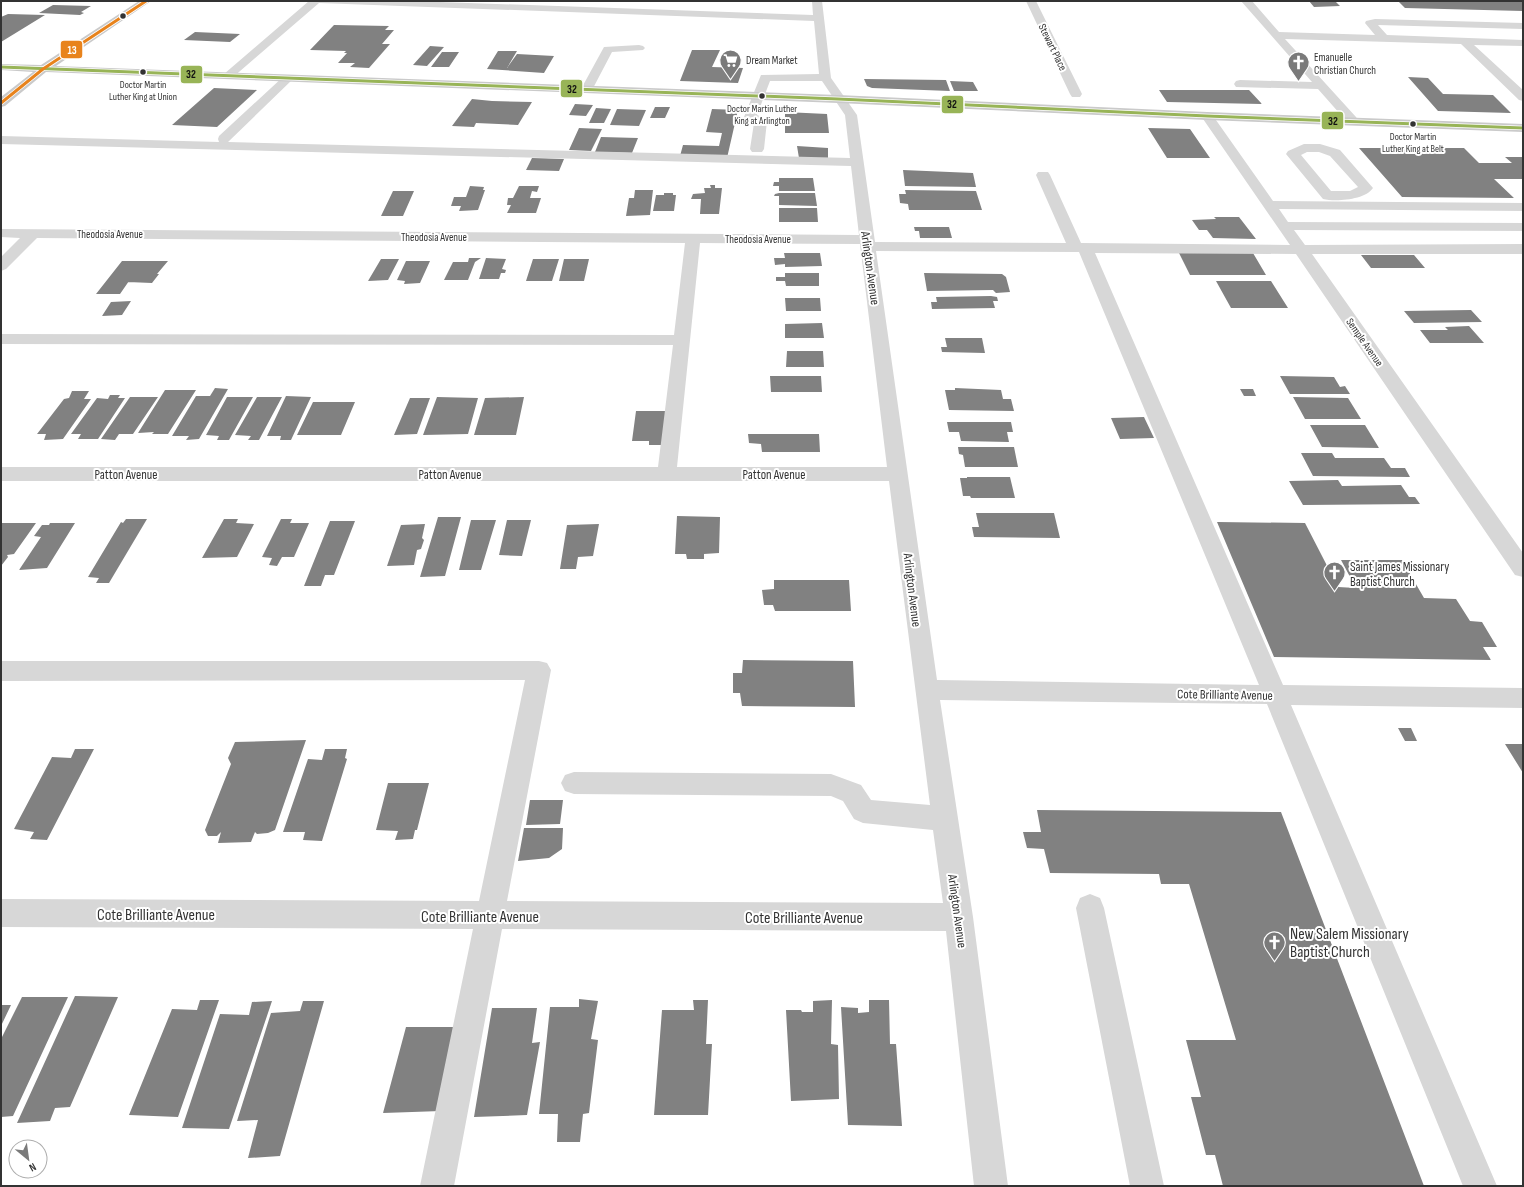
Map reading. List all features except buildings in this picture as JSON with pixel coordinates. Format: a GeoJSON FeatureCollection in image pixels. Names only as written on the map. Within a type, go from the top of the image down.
{"type":"FeatureCollection","features":[{"type":"Feature","properties":{"kind":"main road"},"geometry":{"type":"LineString","coordinates":[[1,103],[44,69],[146,1]]}},
{"type":"Feature","properties":{"kind":"main road"},"geometry":{"type":"LineString","coordinates":[[1,67],[838,99],[1207,116],[1352,120],[1523,128]]}},
{"type":"Feature","properties":{"kind":"street"},"geometry":{"type":"LineString","coordinates":[[228,76],[315,1]]}},
{"type":"Feature","properties":{"kind":"street"},"geometry":{"type":"LineString","coordinates":[[322,1],[819,18]]}},
{"type":"Feature","properties":{"kind":"street","name":"Arlington Avenue"},"geometry":{"type":"LineString","coordinates":[[817,1],[825,78],[850,115],[857,162],[926,690],[959,917],[991,1186]]}},
{"type":"Feature","properties":{"kind":"street","name":"Stewart Place"},"geometry":{"type":"LineString","coordinates":[[1031,1],[1076,94]]}},
{"type":"Feature","properties":{"kind":"street"},"geometry":{"type":"LineString","coordinates":[[1246,1],[1352,120]]}},
{"type":"Feature","properties":{"kind":"street"},"geometry":{"type":"LineString","coordinates":[[1383,38],[1370,23],[1523,26]]}},
{"type":"Feature","properties":{"kind":"street"},"geometry":{"type":"LineString","coordinates":[[1276,35],[1518,43],[1523,52]]}},
{"type":"Feature","properties":{"kind":"street"},"geometry":{"type":"LineString","coordinates":[[1464,41],[1523,97]]}},
{"type":"Feature","properties":{"kind":"street"},"geometry":{"type":"LineString","coordinates":[[587,89],[608,49],[639,48]]}},
{"type":"Feature","properties":{"kind":"street"},"geometry":{"type":"LineString","coordinates":[[757,149],[762,121],[750,117],[765,77],[825,78]]}},
{"type":"Feature","properties":{"kind":"street"},"geometry":{"type":"LineString","coordinates":[[224,139],[288,78]]}},
{"type":"Feature","properties":{"kind":"street"},"geometry":{"type":"LineString","coordinates":[[1240,84],[1321,86]]}},
{"type":"Feature","properties":{"kind":"street","name":"Semple Avenue"},"geometry":{"type":"LineString","coordinates":[[1207,116],[1523,569]]}},
{"type":"Feature","properties":{"kind":"street"},"geometry":{"type":"LineString","coordinates":[[1,140],[857,162]]}},
{"type":"Feature","properties":{"kind":"street"},"geometry":{"type":"LineString","coordinates":[[1266,200],[1354,195],[1366,188],[1335,153],[1320,148],[1304,148],[1294,154],[1328,196]]}},
{"type":"Feature","properties":{"kind":"street"},"geometry":{"type":"LineString","coordinates":[[1043,174],[1080,248],[1275,694],[1480,1186]]}},
{"type":"Feature","properties":{"kind":"street"},"geometry":{"type":"LineString","coordinates":[[1266,200],[1523,207]]}},
{"type":"Feature","properties":{"kind":"street"},"geometry":{"type":"LineString","coordinates":[[1284,226],[1523,227]]}},
{"type":"Feature","properties":{"kind":"street","name":"Theodosia Avenue"},"geometry":{"type":"LineString","coordinates":[[1,233],[693,238],[1080,248],[1301,250],[1523,249]]}},
{"type":"Feature","properties":{"kind":"street"},"geometry":{"type":"LineString","coordinates":[[1,266],[32,234]]}},
{"type":"Feature","properties":{"kind":"street"},"geometry":{"type":"LineString","coordinates":[[667,474],[693,238]]}},
{"type":"Feature","properties":{"kind":"street"},"geometry":{"type":"LineString","coordinates":[[1,339],[682,340]]}},
{"type":"Feature","properties":{"kind":"street","name":"Patton Avenue"},"geometry":{"type":"LineString","coordinates":[[1,474],[898,474]]}},
{"type":"Feature","properties":{"kind":"street"},"geometry":{"type":"LineString","coordinates":[[1,671],[539,670],[437,1186]]}},
{"type":"Feature","properties":{"kind":"street","name":"Cote Brilliante Avenue"},"geometry":{"type":"LineString","coordinates":[[926,690],[1523,698]]}},
{"type":"Feature","properties":{"kind":"street"},"geometry":{"type":"LineString","coordinates":[[574,783],[831,785],[852,793],[863,811],[945,819]]}},
{"type":"Feature","properties":{"kind":"street"},"geometry":{"type":"LineString","coordinates":[[1090,908],[1146,1186]]}},
{"type":"Feature","properties":{"kind":"street","name":"Cote Brilliante Avenue"},"geometry":{"type":"LineString","coordinates":[[1,913],[959,917]]}},
{"type":"Feature","properties":{"kind":"transit line","name":"13"},"geometry":{"type":"LineString","coordinates":[[1,103],[43,69],[146,1]]}},
{"type":"Feature","properties":{"kind":"transit line","name":"32"},"geometry":{"type":"LineString","coordinates":[[1,67],[838,99],[1207,116],[1523,128]]}},
{"type":"Feature","properties":{"kind":"place","name":"Doctor Martin Luther King at Union"},"geometry":{"type":"Point","coordinates":[143,72]}},
{"type":"Feature","properties":{"kind":"place","name":"Dream Market"},"geometry":{"type":"Point","coordinates":[731,80]}},
{"type":"Feature","properties":{"kind":"place","name":"Emanuelle Christian Church"},"geometry":{"type":"Point","coordinates":[1299,82]}},
{"type":"Feature","properties":{"kind":"place","name":"Doctor Martin Luther King at Arlington"},"geometry":{"type":"Point","coordinates":[762,96]}},
{"type":"Feature","properties":{"kind":"place","name":"Doctor Martin Luther King at Belt"},"geometry":{"type":"Point","coordinates":[1413,124]}},
{"type":"Feature","properties":{"kind":"place","name":"Saint James Missionary Baptist Church"},"geometry":{"type":"Point","coordinates":[1334,592]}},
{"type":"Feature","properties":{"kind":"place","name":"New Salem Missionary Baptist Church"},"geometry":{"type":"Point","coordinates":[1275,962]}}]}
